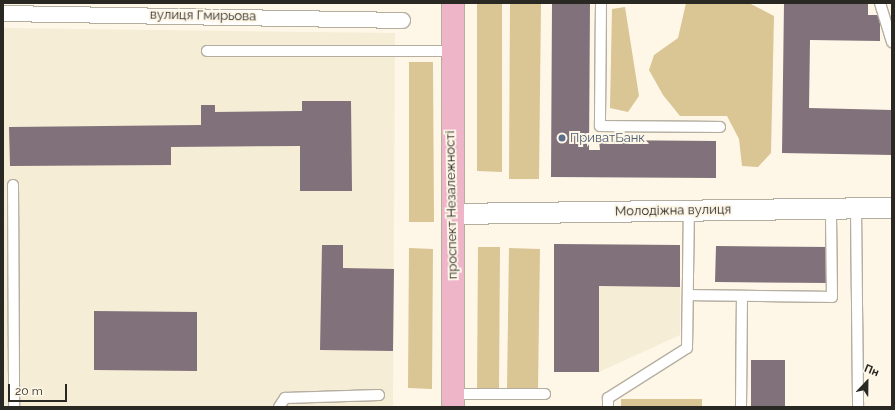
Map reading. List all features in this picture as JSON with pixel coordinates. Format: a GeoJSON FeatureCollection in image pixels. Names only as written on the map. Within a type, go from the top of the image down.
{"type":"FeatureCollection","features":[{"type":"Feature","properties":{"kind":"main road","name":"проспект Незалежності"},"geometry":{"type":"LineString","coordinates":[[453,3],[453,401]]}},
{"type":"Feature","properties":{"kind":"street","name":"вулиця Гмирьова"},"geometry":{"type":"LineString","coordinates":[[3,13],[402,20]]}},
{"type":"Feature","properties":{"kind":"street","name":"Молодіжна вулиця"},"geometry":{"type":"LineString","coordinates":[[453,214],[892,208]]}},
{"type":"Feature","properties":{"kind":"lane"},"geometry":{"type":"LineString","coordinates":[[601,3],[600,126],[720,127]]}},
{"type":"Feature","properties":{"kind":"lane"},"geometry":{"type":"LineString","coordinates":[[880,3],[892,42]]}},
{"type":"Feature","properties":{"kind":"lane"},"geometry":{"type":"LineString","coordinates":[[207,51],[452,51]]}},
{"type":"Feature","properties":{"kind":"lane"},"geometry":{"type":"LineString","coordinates":[[13,185],[14,407]]}},
{"type":"Feature","properties":{"kind":"lane"},"geometry":{"type":"LineString","coordinates":[[856,208],[858,407]]}},
{"type":"Feature","properties":{"kind":"lane"},"geometry":{"type":"LineString","coordinates":[[688,295],[832,297],[831,209]]}},
{"type":"Feature","properties":{"kind":"lane"},"geometry":{"type":"LineString","coordinates":[[608,407],[608,398],[687,348],[689,210]]}},
{"type":"Feature","properties":{"kind":"lane"},"geometry":{"type":"LineString","coordinates":[[741,407],[742,296]]}},
{"type":"Feature","properties":{"kind":"lane"},"geometry":{"type":"LineString","coordinates":[[453,401],[545,394]]}},
{"type":"Feature","properties":{"kind":"lane"},"geometry":{"type":"LineString","coordinates":[[279,407],[285,398],[379,395]]}},
{"type":"Feature","properties":{"kind":"shaded area"},"geometry":{"type":"Polygon","coordinates":[[[477,3],[502,3],[502,172],[477,171],[477,3]]]}},
{"type":"Feature","properties":{"kind":"shaded area"},"geometry":{"type":"Polygon","coordinates":[[[510,3],[541,3],[539,179],[509,179],[510,3]]]}},
{"type":"Feature","properties":{"kind":"shaded area"},"geometry":{"type":"Polygon","coordinates":[[[686,3],[749,3],[774,16],[771,153],[758,167],[742,166],[739,139],[727,116],[680,116],[663,95],[649,70],[654,55],[678,38],[686,3]]]}},
{"type":"Feature","properties":{"kind":"shaded area"},"geometry":{"type":"Polygon","coordinates":[[[625,7],[639,96],[628,112],[610,108],[612,9],[625,7]]]}},
{"type":"Feature","properties":{"kind":"shaded area"},"geometry":{"type":"Polygon","coordinates":[[[3,28],[395,33],[393,407],[3,407],[3,28]]]}},
{"type":"Feature","properties":{"kind":"shaded area"},"geometry":{"type":"Polygon","coordinates":[[[409,62],[433,62],[434,222],[409,222],[409,62]]]}},
{"type":"Feature","properties":{"kind":"shaded area"},"geometry":{"type":"Polygon","coordinates":[[[554,244],[680,245],[680,335],[599,372],[554,372],[554,244]]]}},
{"type":"Feature","properties":{"kind":"shaded area"},"geometry":{"type":"Polygon","coordinates":[[[478,247],[500,247],[499,392],[477,391],[478,247]]]}},
{"type":"Feature","properties":{"kind":"shaded area"},"geometry":{"type":"Polygon","coordinates":[[[409,248],[433,249],[432,389],[408,388],[409,248]]]}},
{"type":"Feature","properties":{"kind":"shaded area"},"geometry":{"type":"Polygon","coordinates":[[[509,248],[540,249],[538,390],[507,389],[509,248]]]}},
{"type":"Feature","properties":{"kind":"shaded area"},"geometry":{"type":"Polygon","coordinates":[[[621,399],[702,399],[702,407],[621,407],[621,399]]]}},
{"type":"Feature","properties":{"kind":"building"},"geometry":{"type":"Polygon","coordinates":[[[552,3],[590,3],[589,150],[600,150],[599,140],[716,141],[716,178],[551,177],[552,3]]]}},
{"type":"Feature","properties":{"kind":"building"},"geometry":{"type":"Polygon","coordinates":[[[784,3],[868,3],[868,15],[880,15],[880,41],[810,40],[809,108],[892,110],[892,155],[782,153],[784,3]]]}},
{"type":"Feature","properties":{"kind":"building"},"geometry":{"type":"Polygon","coordinates":[[[302,101],[351,101],[352,191],[300,191],[300,146],[171,147],[171,165],[10,166],[9,127],[201,125],[201,105],[215,105],[215,112],[302,111],[302,101]]]}},
{"type":"Feature","properties":{"kind":"building"},"geometry":{"type":"Polygon","coordinates":[[[554,244],[680,245],[680,287],[599,286],[599,372],[554,372],[554,244]]]}},
{"type":"Feature","properties":{"kind":"building"},"geometry":{"type":"Polygon","coordinates":[[[322,245],[343,245],[343,268],[394,269],[393,351],[320,350],[322,245]]]}},
{"type":"Feature","properties":{"kind":"building"},"geometry":{"type":"Polygon","coordinates":[[[716,246],[831,247],[830,283],[715,282],[716,246]]]}},
{"type":"Feature","properties":{"kind":"building"},"geometry":{"type":"Polygon","coordinates":[[[94,311],[197,312],[197,371],[94,370],[94,311]]]}},
{"type":"Feature","properties":{"kind":"building"},"geometry":{"type":"Polygon","coordinates":[[[751,360],[785,360],[785,407],[751,407],[751,360]]]}},
{"type":"Feature","properties":{"kind":"place","name":"ПриватБанк"},"geometry":{"type":"Point","coordinates":[562,138]}}]}
